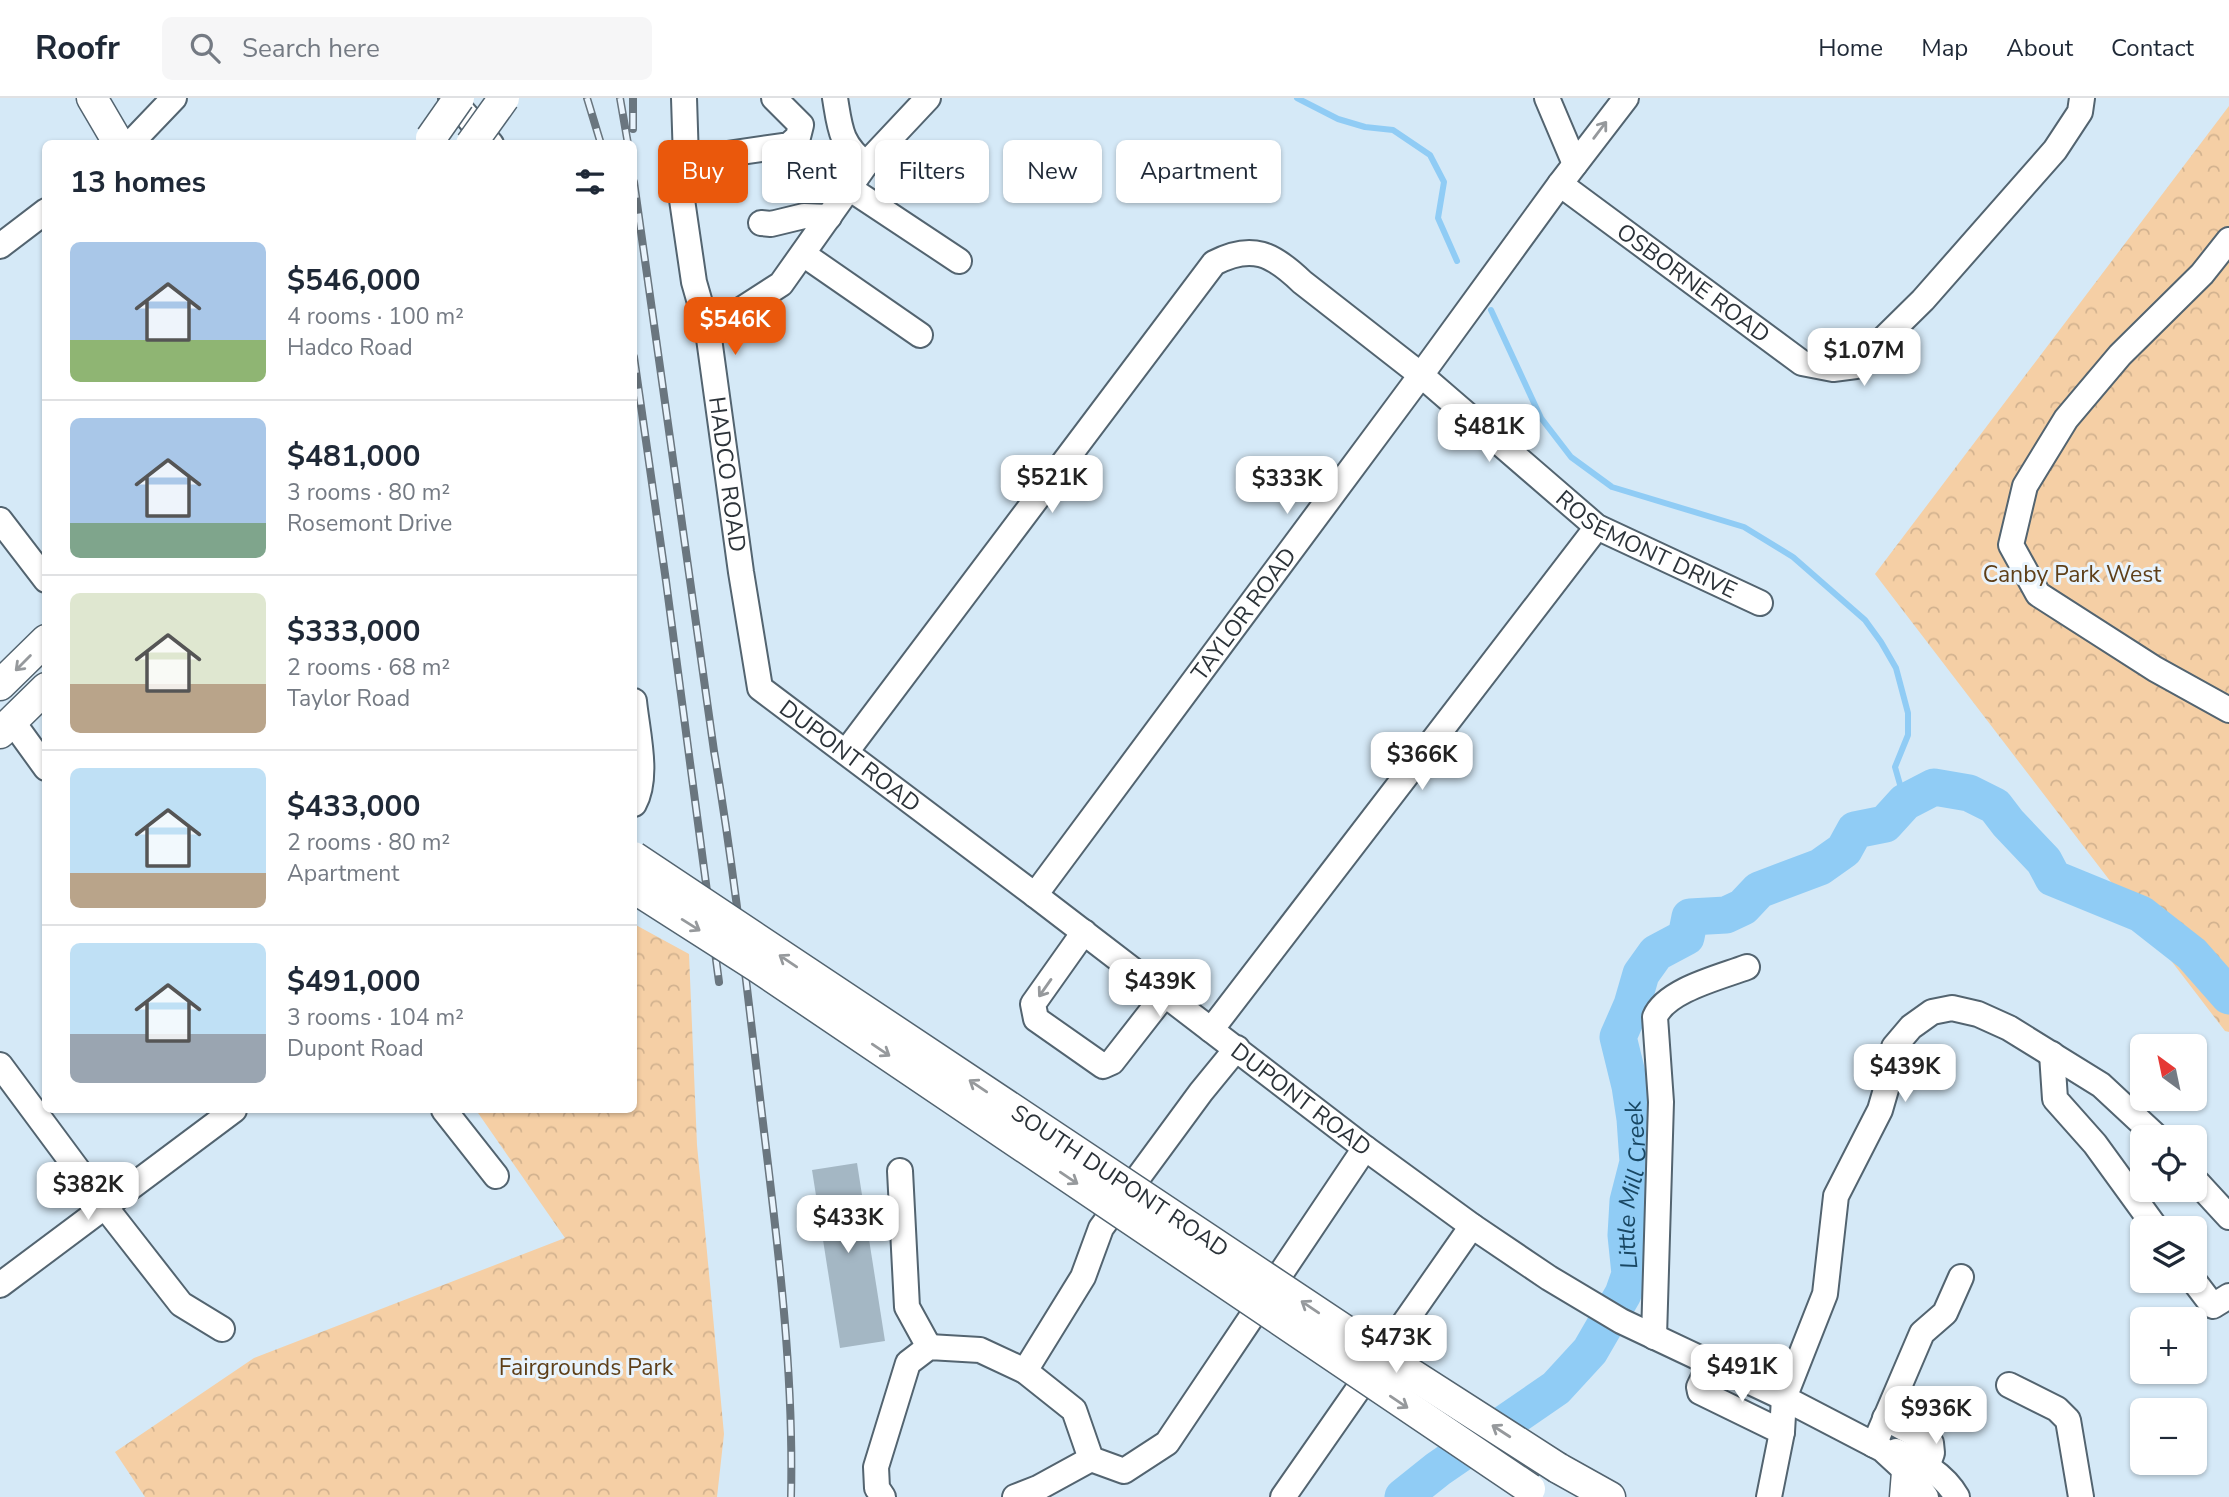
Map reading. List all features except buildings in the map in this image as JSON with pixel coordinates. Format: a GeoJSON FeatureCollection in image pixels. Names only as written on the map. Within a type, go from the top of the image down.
{"type":"FeatureCollection","features":[{"type":"Feature","properties":{"kind":"main road"},"geometry":{"type":"LineString","coordinates":[[92,98],[117,140]]}},
{"type":"Feature","properties":{"kind":"main road"},"geometry":{"type":"LineString","coordinates":[[431,140],[459,98]]}},
{"type":"Feature","properties":{"kind":"main road"},"geometry":{"type":"LineString","coordinates":[[474,140],[503,98]]}},
{"type":"Feature","properties":{"kind":"main road"},"geometry":{"type":"LineString","coordinates":[[0,685],[42,644]]}},
{"type":"Feature","properties":{"kind":"main road"},"geometry":{"type":"LineString","coordinates":[[6,727],[42,692]]}},
{"type":"Feature","properties":{"kind":"main road","name":"SOUTH DUPONT ROAD"},"geometry":{"type":"LineString","coordinates":[[637,860],[1385,1357],[1559,1468],[1610,1497]]}},
{"type":"Feature","properties":{"kind":"main road","name":"SOUTH DUPONT ROAD"},"geometry":{"type":"LineString","coordinates":[[637,890],[755,966],[1538,1493]]}},
{"type":"Feature","properties":{"kind":"street"},"geometry":{"type":"LineString","coordinates":[[134,140],[174,98]]}},
{"type":"Feature","properties":{"kind":"street"},"geometry":{"type":"LineString","coordinates":[[451,98],[488,140]]}},
{"type":"Feature","properties":{"kind":"street","name":"HADCO ROAD"},"geometry":{"type":"LineString","coordinates":[[684,98],[686,140]]}},
{"type":"Feature","properties":{"kind":"street"},"geometry":{"type":"LineString","coordinates":[[748,151],[789,145],[798,137],[801,125],[774,98]]}},
{"type":"Feature","properties":{"kind":"street"},"geometry":{"type":"LineString","coordinates":[[835,98],[841,132],[851,153],[866,164]]}},
{"type":"Feature","properties":{"kind":"street"},"geometry":{"type":"LineString","coordinates":[[861,171],[928,98]]}},
{"type":"Feature","properties":{"kind":"street"},"geometry":{"type":"LineString","coordinates":[[1547,98],[1575,164]]}},
{"type":"Feature","properties":{"kind":"street","name":"TAYLOR ROAD"},"geometry":{"type":"LineString","coordinates":[[1035,895],[1626,98]]}},
{"type":"Feature","properties":{"kind":"street","name":"OSBORNE ROAD"},"geometry":{"type":"LineString","coordinates":[[1560,184],[1801,363],[1833,369],[1856,366],[1923,300],[2054,150],[2080,112],[2082,98]]}},
{"type":"Feature","properties":{"kind":"street"},"geometry":{"type":"LineString","coordinates":[[861,196],[959,261]]}},
{"type":"Feature","properties":{"kind":"street","name":"HADCO ROAD"},"geometry":{"type":"LineString","coordinates":[[682,203],[694,282],[708,331],[760,688]]}},
{"type":"Feature","properties":{"kind":"street"},"geometry":{"type":"LineString","coordinates":[[708,331],[781,284],[838,203]]}},
{"type":"Feature","properties":{"kind":"street"},"geometry":{"type":"LineString","coordinates":[[0,246],[42,214]]}},
{"type":"Feature","properties":{"kind":"street"},"geometry":{"type":"LineString","coordinates":[[761,223],[771,224],[804,216],[828,217]]}},
{"type":"Feature","properties":{"kind":"street"},"geometry":{"type":"LineString","coordinates":[[2229,240],[2202,274],[2120,355],[2066,419],[2025,486],[2011,545],[2038,594],[2155,669],[2229,710]]}},
{"type":"Feature","properties":{"kind":"street","name":"ROSEMONT DRIVE"},"geometry":{"type":"LineString","coordinates":[[846,752],[1214,262],[1243,252],[1266,255],[1285,266],[1421,375],[1597,527],[1760,603]]}},
{"type":"Feature","properties":{"kind":"street"},"geometry":{"type":"LineString","coordinates":[[803,254],[920,335]]}},
{"type":"Feature","properties":{"kind":"street"},"geometry":{"type":"LineString","coordinates":[[0,520],[42,575]]}},
{"type":"Feature","properties":{"kind":"street"},"geometry":{"type":"LineString","coordinates":[[1211,1030],[1597,527]]}},
{"type":"Feature","properties":{"kind":"street","name":"DUPONT ROAD"},"geometry":{"type":"LineString","coordinates":[[760,688],[1166,994],[1365,1148],[1472,1226],[1621,1321],[1784,1398],[1878,1447],[1913,1479],[1926,1497]]}},
{"type":"Feature","properties":{"kind":"street"},"geometry":{"type":"LineString","coordinates":[[6,727],[42,756]]}},
{"type":"Feature","properties":{"kind":"street"},"geometry":{"type":"LineString","coordinates":[[637,729],[642,775],[637,798]]}},
{"type":"Feature","properties":{"kind":"street"},"geometry":{"type":"LineString","coordinates":[[1084,932],[1033,1004],[1036,1018],[1103,1066],[1112,1062],[1166,994]]}},
{"type":"Feature","properties":{"kind":"street"},"geometry":{"type":"LineString","coordinates":[[1654,1337],[1661,1102],[1655,1017],[1658,1008],[1670,999],[1747,967]]}},
{"type":"Feature","properties":{"kind":"street"},"geometry":{"type":"LineString","coordinates":[[1769,1497],[1782,1432],[1784,1398],[1825,1294],[1836,1196],[1880,1110],[1894,1047],[1911,1027],[1932,1012],[1952,1008],[1978,1014],[2009,1028],[2101,1085],[2144,1125]]}},
{"type":"Feature","properties":{"kind":"street"},"geometry":{"type":"LineString","coordinates":[[1025,1371],[1083,1277],[1101,1228],[1201,1092],[1237,1048]]}},
{"type":"Feature","properties":{"kind":"street"},"geometry":{"type":"LineString","coordinates":[[2052,1054],[2055,1099],[2095,1144],[2147,1216]]}},
{"type":"Feature","properties":{"kind":"street"},"geometry":{"type":"LineString","coordinates":[[0,1065],[181,1304],[222,1329]]}},
{"type":"Feature","properties":{"kind":"street"},"geometry":{"type":"LineString","coordinates":[[0,1285],[230,1113]]}},
{"type":"Feature","properties":{"kind":"street"},"geometry":{"type":"LineString","coordinates":[[446,1113],[496,1176]]}},
{"type":"Feature","properties":{"kind":"street"},"geometry":{"type":"LineString","coordinates":[[1015,1497],[1038,1488],[1091,1459],[1124,1471],[1167,1443],[1365,1148]]}},
{"type":"Feature","properties":{"kind":"street"},"geometry":{"type":"LineString","coordinates":[[900,1171],[907,1307],[929,1347]]}},
{"type":"Feature","properties":{"kind":"street"},"geometry":{"type":"LineString","coordinates":[[2207,1193],[2229,1217]]}},
{"type":"Feature","properties":{"kind":"street"},"geometry":{"type":"LineString","coordinates":[[1283,1497],[1472,1226]]}},
{"type":"Feature","properties":{"kind":"street"},"geometry":{"type":"LineString","coordinates":[[1878,1447],[1885,1418],[1922,1334],[1945,1313],[1961,1277]]}},
{"type":"Feature","properties":{"kind":"street"},"geometry":{"type":"LineString","coordinates":[[2203,1293],[2213,1306],[2229,1296]]}},
{"type":"Feature","properties":{"kind":"street"},"geometry":{"type":"LineString","coordinates":[[883,1497],[877,1488],[876,1467],[908,1363],[929,1347],[980,1350],[1025,1371],[1074,1410],[1091,1459]]}},
{"type":"Feature","properties":{"kind":"street"},"geometry":{"type":"LineString","coordinates":[[1710,1364],[1699,1387],[1700,1392],[1782,1432]]}},
{"type":"Feature","properties":{"kind":"street"},"geometry":{"type":"LineString","coordinates":[[2009,1385],[2057,1409],[2068,1420],[2081,1497]]}},
{"type":"Feature","properties":{"kind":"street"},"geometry":{"type":"LineString","coordinates":[[1885,1418],[1931,1443],[1932,1453],[1913,1479]]}},
{"type":"Feature","properties":{"kind":"street","name":"DUPONT ROAD"},"geometry":{"type":"LineString","coordinates":[[1913,1479],[1938,1475],[1957,1497]]}},
{"type":"Feature","properties":{"kind":"green space","name":"Canby Park West"},"geometry":{"type":"Polygon","coordinates":[[[2229,106],[2229,1032],[2225,1031],[1875,574],[2229,106]]]}},
{"type":"Feature","properties":{"kind":"green space","name":"Fairgrounds Park"},"geometry":{"type":"Polygon","coordinates":[[[637,926],[689,954],[697,1145],[724,1434],[717,1497],[145,1497],[115,1452],[254,1358],[565,1238],[478,1113],[637,1113],[637,926]]]}},
{"type":"Feature","properties":{"kind":"waterway"},"geometry":{"type":"LineString","coordinates":[[1297,98],[1338,119],[1365,127],[1393,130],[1430,155],[1444,182],[1438,218],[1457,261]]}},
{"type":"Feature","properties":{"kind":"waterway"},"geometry":{"type":"LineString","coordinates":[[1491,310],[1541,418],[1571,457],[1612,487],[1744,527],[1793,557],[1865,620],[1896,668],[1908,713],[1908,735],[1895,767],[1905,802]]}},
{"type":"Feature","properties":{"kind":"waterway","name":"Little Mill Creek"},"geometry":{"type":"LineString","coordinates":[[1403,1497],[1438,1469],[1556,1388],[1590,1351],[1623,1294],[1630,1274],[1626,1235],[1628,1201],[1638,1162],[1630,1086],[1618,1037],[1632,1005],[1641,974],[1656,953],[1686,937],[1690,917],[1726,915],[1743,907],[1759,890],[1820,867],[1844,850],[1855,830],[1885,824],[1905,802],[1934,787],[1969,793],[1995,806],[2044,861],[2053,878],[2141,914],[2192,954],[2229,996]]}},
{"type":"Feature","properties":{"kind":"railway"},"geometry":{"type":"LineString","coordinates":[[587,98],[600,140]]}},
{"type":"Feature","properties":{"kind":"railway"},"geometry":{"type":"LineString","coordinates":[[620,98],[627,140]]}},
{"type":"Feature","properties":{"kind":"railway"},"geometry":{"type":"LineString","coordinates":[[633,98],[633,129]]}},
{"type":"Feature","properties":{"kind":"railway"},"geometry":{"type":"LineString","coordinates":[[637,203],[728,844],[774,1216],[790,1403],[791,1497]]}},
{"type":"Feature","properties":{"kind":"railway"},"geometry":{"type":"LineString","coordinates":[[637,378],[719,982]]}}]}
